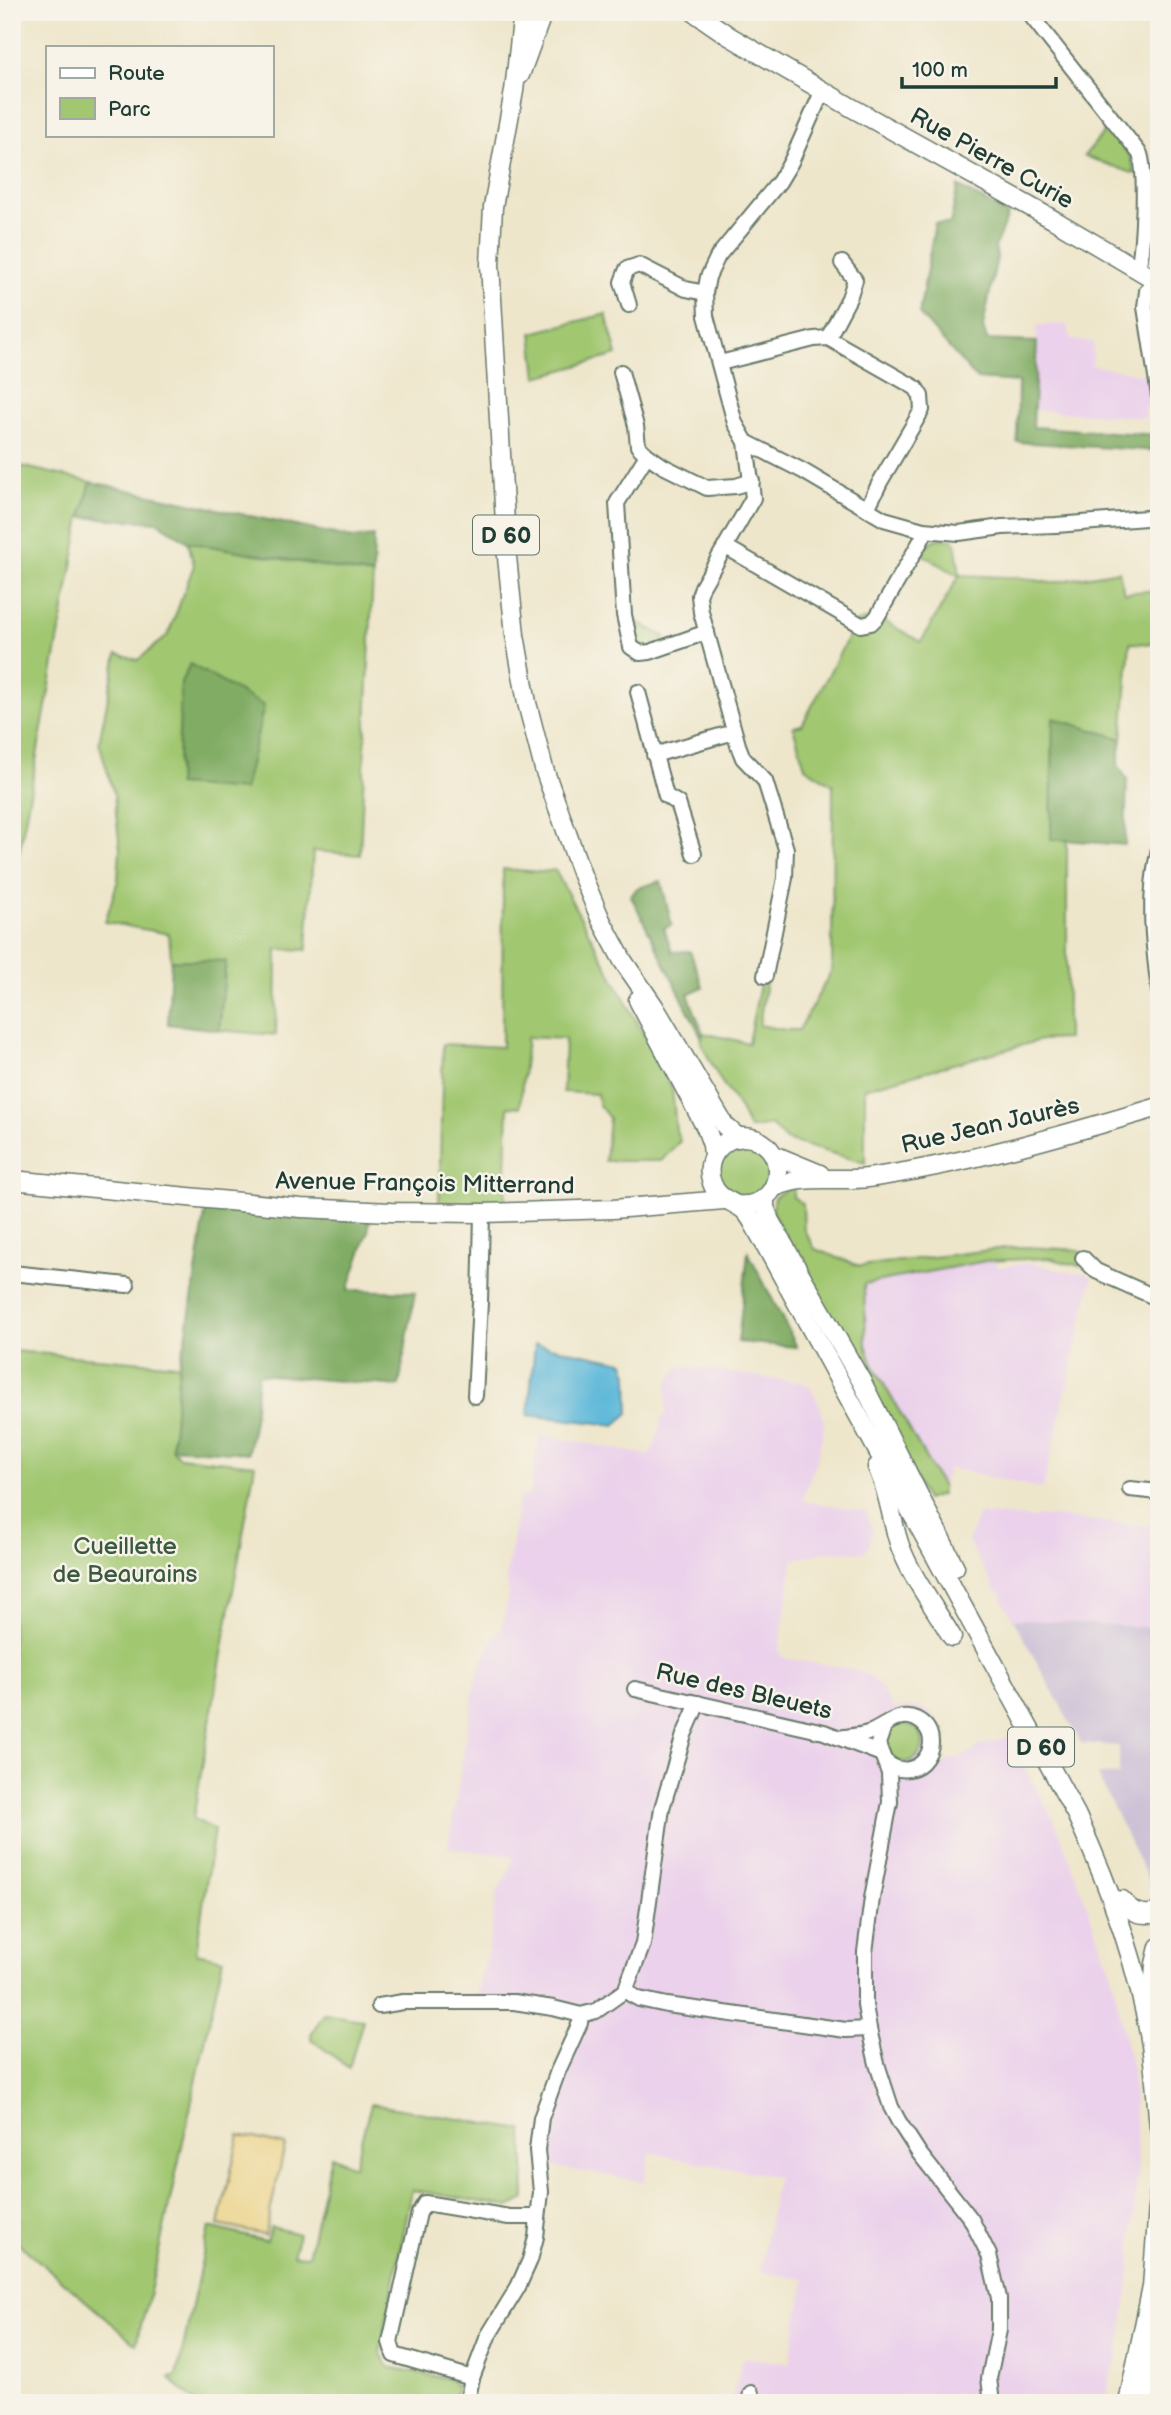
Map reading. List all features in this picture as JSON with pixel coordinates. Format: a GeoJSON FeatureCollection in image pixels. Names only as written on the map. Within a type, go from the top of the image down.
{"type":"FeatureCollection","features":[{"type":"Feature","properties":{"kind":"main road","name":"D 60"},"geometry":{"type":"LineString","coordinates":[[523,12],[516,52],[514,91],[493,207],[490,264],[514,635],[527,703],[553,799],[586,886],[623,961],[636,996],[706,1128],[713,1156]]}},
{"type":"Feature","properties":{"kind":"main road","name":"D 60"},"geometry":{"type":"LineString","coordinates":[[514,91],[543,12]]}},
{"type":"Feature","properties":{"kind":"main road","name":"Rue Pierre Curie"},"geometry":{"type":"LineString","coordinates":[[694,12],[729,36],[1156,281]]}},
{"type":"Feature","properties":{"kind":"main road","name":"D 60"},"geometry":{"type":"LineString","coordinates":[[623,961],[654,1006],[725,1126],[738,1138]]}},
{"type":"Feature","properties":{"kind":"main road","name":"Rue Jean Jaurès"},"geometry":{"type":"LineString","coordinates":[[830,1178],[867,1178],[937,1165],[1065,1134],[1159,1107]]}},
{"type":"Feature","properties":{"kind":"main road"},"geometry":{"type":"LineString","coordinates":[[671,1203],[698,1188],[709,1176],[713,1156],[724,1144],[738,1138],[759,1141],[774,1155],[830,1178]]}},
{"type":"Feature","properties":{"kind":"main road"},"geometry":{"type":"LineString","coordinates":[[769,1193],[778,1175],[774,1155]]}},
{"type":"Feature","properties":{"kind":"main road"},"geometry":{"type":"LineString","coordinates":[[709,1176],[716,1192],[730,1202],[750,1205],[769,1193],[800,1180],[830,1178]]}},
{"type":"Feature","properties":{"kind":"main road","name":"Avenue François Mitterrand"},"geometry":{"type":"LineString","coordinates":[[12,1180],[301,1209],[482,1213],[730,1202]]}},
{"type":"Feature","properties":{"kind":"main road","name":"D 60"},"geometry":{"type":"LineString","coordinates":[[769,1193],[765,1207],[769,1221],[862,1382],[984,1624],[1079,1799],[1132,1930],[1159,2045]]}},
{"type":"Feature","properties":{"kind":"main road","name":"D 60"},"geometry":{"type":"LineString","coordinates":[[730,1202],[747,1213],[752,1221],[1035,1737],[1098,1861],[1127,1945],[1140,1998],[1150,2045],[1159,2126]]}},
{"type":"Feature","properties":{"kind":"main road"},"geometry":{"type":"LineString","coordinates":[[847,1396],[858,1430],[880,1472],[908,1564],[952,1637]]}},
{"type":"Feature","properties":{"kind":"main road"},"geometry":{"type":"LineString","coordinates":[[1122,1900],[1130,1910],[1138,1914],[1159,1913]]}},
{"type":"Feature","properties":{"kind":"main road"},"geometry":{"type":"LineString","coordinates":[[1152,2009],[1159,1947]]}},
{"type":"Feature","properties":{"kind":"main road"},"geometry":{"type":"LineString","coordinates":[[1128,2403],[1152,2287],[1159,2193]]}},
{"type":"Feature","properties":{"kind":"main road"},"geometry":{"type":"LineString","coordinates":[[1145,2403],[1159,2310]]}},
{"type":"Feature","properties":{"kind":"street"},"geometry":{"type":"LineString","coordinates":[[1028,12],[1140,154],[1144,187],[1138,270]]}},
{"type":"Feature","properties":{"kind":"street"},"geometry":{"type":"LineString","coordinates":[[765,976],[785,878],[786,849],[765,781],[743,758],[736,739],[699,596],[706,578],[752,498],[746,442],[736,423],[706,316],[705,293],[712,266],[718,256],[761,206],[791,162],[823,90]]}},
{"type":"Feature","properties":{"kind":"street"},"geometry":{"type":"LineString","coordinates":[[828,338],[849,298],[855,280],[842,263]]}},
{"type":"Feature","properties":{"kind":"street"},"geometry":{"type":"LineString","coordinates":[[629,305],[622,282],[627,269],[639,265],[686,289],[705,293]]}},
{"type":"Feature","properties":{"kind":"street"},"geometry":{"type":"LineString","coordinates":[[1156,281],[1147,291],[1145,307],[1159,397]]}},
{"type":"Feature","properties":{"kind":"street"},"geometry":{"type":"LineString","coordinates":[[720,363],[814,339],[828,338],[916,388],[921,396],[922,410],[867,509]]}},
{"type":"Feature","properties":{"kind":"street"},"geometry":{"type":"LineString","coordinates":[[621,372],[636,426],[638,446],[647,455],[707,488],[736,486],[752,481]]}},
{"type":"Feature","properties":{"kind":"street"},"geometry":{"type":"LineString","coordinates":[[746,442],[803,471],[884,519],[923,530],[959,533],[1159,517]]}},
{"type":"Feature","properties":{"kind":"street"},"geometry":{"type":"LineString","coordinates":[[647,455],[617,503],[624,615],[631,647],[640,653],[650,652],[707,632]]}},
{"type":"Feature","properties":{"kind":"street"},"geometry":{"type":"LineString","coordinates":[[726,547],[861,625],[871,623],[877,617],[923,537],[923,530]]}},
{"type":"Feature","properties":{"kind":"street"},"geometry":{"type":"LineString","coordinates":[[638,692],[666,796],[678,803],[694,854]]}},
{"type":"Feature","properties":{"kind":"street"},"geometry":{"type":"LineString","coordinates":[[654,755],[736,739]]}},
{"type":"Feature","properties":{"kind":"street"},"geometry":{"type":"LineString","coordinates":[[1159,849],[1153,871],[1152,922],[1159,991]]}},
{"type":"Feature","properties":{"kind":"street"},"geometry":{"type":"LineString","coordinates":[[475,1396],[482,1213]]}},
{"type":"Feature","properties":{"kind":"street"},"geometry":{"type":"LineString","coordinates":[[1083,1258],[1096,1271],[1159,1299]]}},
{"type":"Feature","properties":{"kind":"street"},"geometry":{"type":"LineString","coordinates":[[12,1273],[127,1285]]}},
{"type":"Feature","properties":{"kind":"street"},"geometry":{"type":"LineString","coordinates":[[1130,1489],[1159,1492]]}},
{"type":"Feature","properties":{"kind":"street","name":"Rue des Bleuets"},"geometry":{"type":"LineString","coordinates":[[635,1689],[843,1738],[882,1757]]}},
{"type":"Feature","properties":{"kind":"street"},"geometry":{"type":"LineString","coordinates":[[379,2006],[403,2002],[514,2002],[581,2015],[596,2011],[626,1992],[643,1944],[662,1808],[684,1735],[698,1703]]}},
{"type":"Feature","properties":{"kind":"street"},"geometry":{"type":"LineString","coordinates":[[843,1738],[863,1734],[898,1718],[916,1720],[926,1727],[931,1740],[929,1754],[920,1765],[911,1769],[897,1769],[882,1757]]}},
{"type":"Feature","properties":{"kind":"street"},"geometry":{"type":"LineString","coordinates":[[884,1726],[878,1744],[889,1773],[890,1802],[865,1952],[865,1995],[869,2029],[891,2107],[919,2153],[971,2219],[989,2255],[999,2298],[999,2330],[989,2378],[992,2403]]}},
{"type":"Feature","properties":{"kind":"street"},"geometry":{"type":"LineString","coordinates":[[890,1802],[911,1769]]}},
{"type":"Feature","properties":{"kind":"street"},"geometry":{"type":"LineString","coordinates":[[626,1992],[639,1999],[667,2005],[846,2030],[869,2029]]}},
{"type":"Feature","properties":{"kind":"street"},"geometry":{"type":"LineString","coordinates":[[467,2403],[472,2378],[488,2336],[518,2287],[530,2260],[536,2237],[541,2192],[537,2150],[541,2118],[546,2099],[580,2023],[581,2015]]}},
{"type":"Feature","properties":{"kind":"street"},"geometry":{"type":"LineString","coordinates":[[472,2378],[394,2355],[390,2342],[419,2213],[425,2203],[509,2217],[538,2217]]}},
{"type":"Feature","properties":{"kind":"shaded area"},"geometry":{"type":"Polygon","coordinates":[[[1066,324],[1072,340],[1094,342],[1092,365],[1149,376],[1152,405],[1144,406],[1146,418],[1034,410],[1037,325],[1066,324]]]}},
{"type":"Feature","properties":{"kind":"shaded area"},"geometry":{"type":"Polygon","coordinates":[[[996,1261],[997,1267],[1031,1263],[1072,1273],[1087,1273],[1092,1278],[1043,1489],[949,1468],[942,1487],[872,1363],[866,1344],[864,1284],[996,1261]]]}},
{"type":"Feature","properties":{"kind":"shaded area"},"geometry":{"type":"Polygon","coordinates":[[[680,1366],[804,1383],[811,1388],[821,1408],[824,1426],[817,1461],[804,1494],[804,1501],[865,1511],[872,1530],[869,1545],[864,1552],[828,1551],[793,1560],[779,1651],[783,1658],[858,1670],[879,1685],[893,1709],[919,1707],[933,1714],[932,1721],[938,1736],[934,1766],[1008,1737],[1059,1831],[1110,1968],[1132,2070],[1138,2165],[1128,2293],[1117,2357],[1103,2403],[966,2403],[967,2398],[954,2392],[951,2403],[730,2403],[744,2357],[789,2363],[805,2279],[760,2272],[777,2177],[650,2153],[644,2182],[538,2164],[537,2150],[581,2016],[476,1995],[488,1952],[497,1894],[513,1856],[448,1848],[476,1677],[492,1639],[502,1627],[509,1593],[506,1576],[519,1498],[530,1494],[540,1435],[649,1455],[656,1443],[662,1417],[666,1416],[667,1382],[680,1366]]]}},
{"type":"Feature","properties":{"kind":"shaded area"},"geometry":{"type":"Polygon","coordinates":[[[979,1514],[1056,1517],[1159,1527],[1159,1628],[1013,1619],[1004,1604],[1002,1593],[996,1592],[968,1541],[979,1514]]]}},
{"type":"Feature","properties":{"kind":"shaded area"},"geometry":{"type":"Polygon","coordinates":[[[1013,1619],[1159,1628],[1159,1898],[1097,1774],[1119,1775],[1119,1746],[1081,1743],[1013,1619]]]}},
{"type":"Feature","properties":{"kind":"green space"},"geometry":{"type":"Polygon","coordinates":[[[1109,126],[1131,158],[1135,174],[1084,156],[1109,126]]]}},
{"type":"Feature","properties":{"kind":"green space"},"geometry":{"type":"Polygon","coordinates":[[[958,186],[1008,215],[995,246],[997,257],[983,327],[987,340],[1037,342],[1033,427],[1158,435],[1159,451],[1017,442],[1018,382],[977,379],[919,314],[935,223],[950,224],[958,186]]]}},
{"type":"Feature","properties":{"kind":"green space"},"geometry":{"type":"Polygon","coordinates":[[[606,314],[617,355],[537,377],[532,333],[606,314]]]}},
{"type":"Feature","properties":{"kind":"green space"},"geometry":{"type":"Polygon","coordinates":[[[12,464],[91,482],[81,517],[12,891],[12,464]]]}},
{"type":"Feature","properties":{"kind":"green space"},"geometry":{"type":"Polygon","coordinates":[[[91,482],[353,538],[374,536],[373,575],[188,542],[158,522],[81,517],[91,482]]]}},
{"type":"Feature","properties":{"kind":"green space"},"geometry":{"type":"Polygon","coordinates":[[[937,539],[955,541],[960,575],[1024,578],[1050,583],[1119,571],[1124,593],[1159,590],[1159,644],[1130,643],[1122,739],[1053,718],[1051,839],[1067,839],[1067,1039],[1041,1040],[865,1088],[865,1163],[786,1140],[771,1125],[749,1129],[701,1043],[703,1033],[748,1043],[761,979],[766,981],[759,1025],[799,1030],[832,970],[833,785],[805,767],[793,727],[802,725],[856,622],[877,617],[921,642],[959,576],[922,554],[929,543],[937,539]]]}},
{"type":"Feature","properties":{"kind":"green space"},"geometry":{"type":"Polygon","coordinates":[[[188,542],[373,575],[360,855],[313,851],[307,950],[277,949],[276,1035],[219,1030],[226,961],[171,960],[169,934],[105,922],[118,880],[120,849],[114,795],[99,742],[117,654],[138,660],[168,635],[194,565],[188,542]]]}},
{"type":"Feature","properties":{"kind":"green space"},"geometry":{"type":"Polygon","coordinates":[[[630,618],[665,637],[661,645],[649,648],[635,641],[630,618]]]}},
{"type":"Feature","properties":{"kind":"green space"},"geometry":{"type":"Polygon","coordinates":[[[190,664],[264,706],[244,790],[177,785],[181,682],[190,664]]]}},
{"type":"Feature","properties":{"kind":"green space"},"geometry":{"type":"Polygon","coordinates":[[[1053,718],[1122,739],[1118,765],[1127,779],[1125,845],[1051,839],[1053,718]]]}},
{"type":"Feature","properties":{"kind":"green space"},"geometry":{"type":"Polygon","coordinates":[[[503,869],[542,872],[555,870],[672,1087],[676,1130],[680,1141],[661,1161],[605,1161],[609,1118],[599,1105],[597,1094],[563,1092],[565,1039],[527,1037],[520,1107],[508,1106],[505,1203],[439,1204],[443,1044],[502,1047],[503,869]]]}},
{"type":"Feature","properties":{"kind":"green space"},"geometry":{"type":"Polygon","coordinates":[[[661,881],[672,925],[664,928],[672,952],[690,951],[703,987],[688,994],[703,1033],[702,1038],[631,896],[637,888],[661,881]]]}},
{"type":"Feature","properties":{"kind":"green space"},"geometry":{"type":"Polygon","coordinates":[[[171,960],[226,961],[219,1030],[168,1024],[171,960]]]}},
{"type":"Feature","properties":{"kind":"green space"},"geometry":{"type":"Polygon","coordinates":[[[750,1144],[764,1153],[770,1168],[767,1184],[756,1195],[740,1198],[720,1185],[717,1162],[734,1145],[750,1144]]]}},
{"type":"Feature","properties":{"kind":"green space"},"geometry":{"type":"Polygon","coordinates":[[[794,1184],[793,1197],[803,1204],[804,1230],[815,1249],[860,1266],[1026,1247],[1079,1250],[1083,1258],[1080,1266],[1048,1258],[986,1261],[864,1284],[866,1344],[872,1363],[942,1487],[941,1495],[926,1500],[772,1212],[774,1197],[794,1184]]]}},
{"type":"Feature","properties":{"kind":"green space"},"geometry":{"type":"Polygon","coordinates":[[[207,1200],[371,1211],[368,1232],[348,1290],[415,1292],[399,1386],[258,1374],[248,1453],[172,1448],[179,1365],[186,1338],[207,1200]]]}},
{"type":"Feature","properties":{"kind":"green space"},"geometry":{"type":"Polygon","coordinates":[[[748,1252],[797,1347],[738,1342],[748,1252]]]}},
{"type":"Feature","properties":{"kind":"green space","name":"Cueillette de Beaurains"},"geometry":{"type":"Polygon","coordinates":[[[12,1351],[179,1365],[172,1448],[179,1457],[255,1465],[193,1819],[214,1829],[196,1953],[223,1959],[148,2301],[136,2344],[12,2238],[12,1351]]]}},
{"type":"Feature","properties":{"kind":"green space"},"geometry":{"type":"Polygon","coordinates":[[[904,1724],[917,1730],[923,1743],[917,1756],[904,1762],[891,1756],[885,1743],[891,1730],[904,1724]]]}},
{"type":"Feature","properties":{"kind":"green space"},"geometry":{"type":"Polygon","coordinates":[[[324,2014],[363,2020],[349,2068],[311,2039],[311,2034],[324,2014]]]}},
{"type":"Feature","properties":{"kind":"green space"},"geometry":{"type":"Polygon","coordinates":[[[371,2104],[523,2130],[525,2199],[510,2207],[412,2190],[380,2353],[389,2367],[450,2379],[457,2388],[454,2403],[197,2403],[169,2378],[177,2376],[209,2227],[266,2241],[271,2227],[299,2234],[293,2255],[308,2256],[331,2156],[354,2166],[371,2104]]]}},
{"type":"Feature","properties":{"kind":"sand"},"geometry":{"type":"Polygon","coordinates":[[[239,2135],[285,2145],[265,2235],[219,2225],[239,2135]]]}},
{"type":"Feature","properties":{"kind":"water"},"geometry":{"type":"Polygon","coordinates":[[[535,1344],[624,1362],[628,1374],[629,1413],[615,1425],[528,1415],[535,1344]]]}}]}
